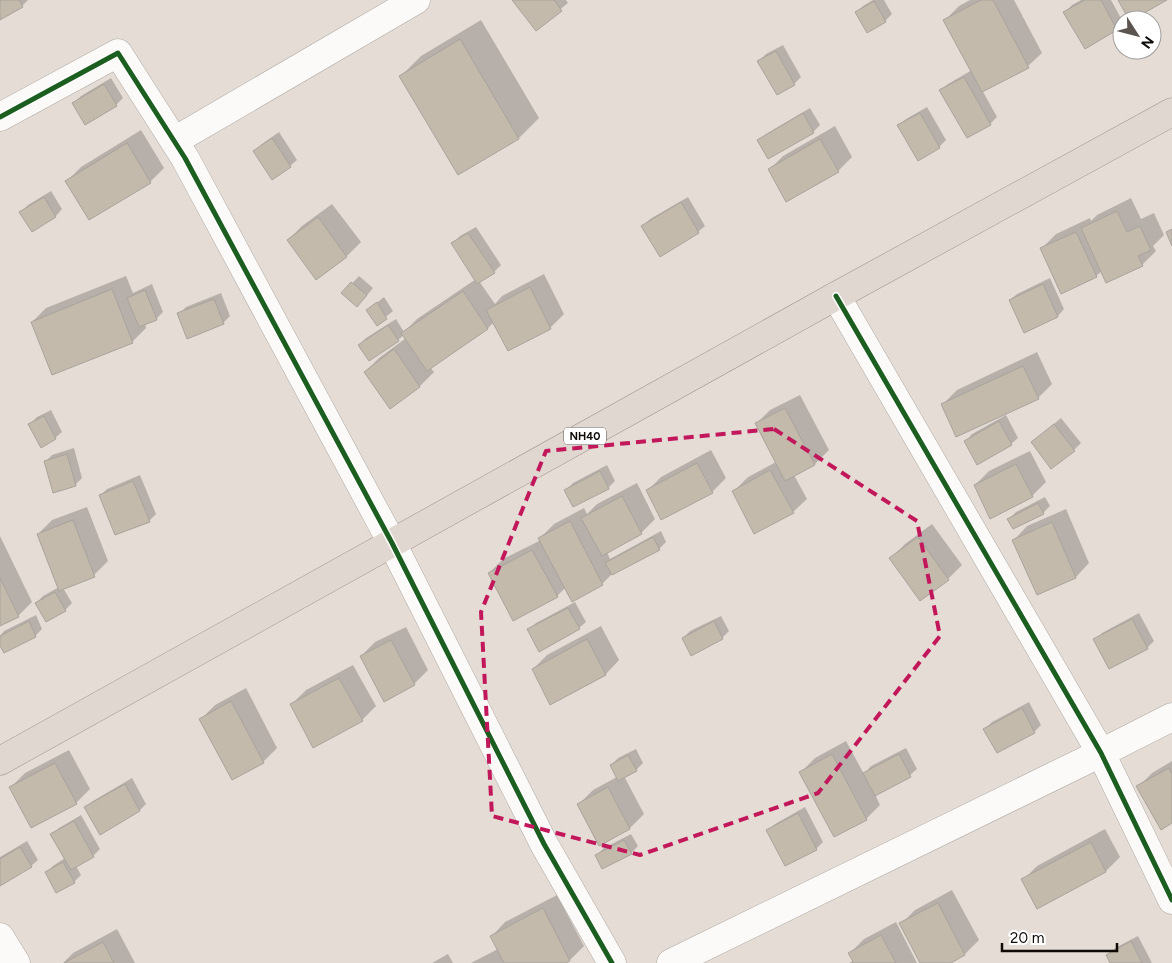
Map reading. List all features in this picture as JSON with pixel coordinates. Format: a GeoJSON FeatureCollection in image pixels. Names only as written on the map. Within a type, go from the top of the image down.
{"type":"FeatureCollection","features":[{"type":"Feature","properties":{"kind":"highway","name":"NH40"},"geometry":{"type":"LineString","coordinates":[[0,761],[836,296],[1172,112]]}},
{"type":"Feature","properties":{"kind":"street"},"geometry":{"type":"LineString","coordinates":[[174,141],[416,0]]}},
{"type":"Feature","properties":{"kind":"street"},"geometry":{"type":"LineString","coordinates":[[0,117],[118,53],[190,167],[392,543],[544,844],[612,963]]}},
{"type":"Feature","properties":{"kind":"street"},"geometry":{"type":"LineString","coordinates":[[836,296],[1101,753],[1172,900]]}},
{"type":"Feature","properties":{"kind":"street"},"geometry":{"type":"LineString","coordinates":[[671,963],[1172,717]]}},
{"type":"Feature","properties":{"kind":"street"},"geometry":{"type":"LineString","coordinates":[[0,937],[16,963]]}},
{"type":"Feature","properties":{"kind":"highlighted area"},"geometry":{"type":"Polygon","coordinates":[[[774,429],[917,521],[940,636],[818,793],[640,855],[492,816],[481,612],[546,451],[774,429]]]}},
{"type":"Feature","properties":{"kind":"building"},"geometry":{"type":"Polygon","coordinates":[[[0,0],[19,0],[23,7],[0,20],[0,0]]]}},
{"type":"Feature","properties":{"kind":"building"},"geometry":{"type":"Polygon","coordinates":[[[512,0],[554,0],[562,11],[536,31],[512,0]]]}},
{"type":"Feature","properties":{"kind":"building"},"geometry":{"type":"Polygon","coordinates":[[[981,0],[993,0],[1029,68],[982,92],[943,20],[981,0]]]}},
{"type":"Feature","properties":{"kind":"building"},"geometry":{"type":"Polygon","coordinates":[[[1085,0],[1101,0],[1112,21],[1112,33],[1085,49],[1063,12],[1085,0]]]}},
{"type":"Feature","properties":{"kind":"building"},"geometry":{"type":"Polygon","coordinates":[[[1118,0],[1167,0],[1150,10],[1124,10],[1118,0]]]}},
{"type":"Feature","properties":{"kind":"building"},"geometry":{"type":"Polygon","coordinates":[[[874,1],[886,22],[867,33],[855,12],[874,1]]]}},
{"type":"Feature","properties":{"kind":"building"},"geometry":{"type":"Polygon","coordinates":[[[460,39],[519,139],[458,175],[399,76],[460,39]]]}},
{"type":"Feature","properties":{"kind":"building"},"geometry":{"type":"Polygon","coordinates":[[[776,51],[795,85],[777,95],[757,61],[776,51]]]}},
{"type":"Feature","properties":{"kind":"building"},"geometry":{"type":"Polygon","coordinates":[[[964,77],[991,125],[967,138],[939,90],[964,77]]]}},
{"type":"Feature","properties":{"kind":"building"},"geometry":{"type":"Polygon","coordinates":[[[104,84],[117,106],[85,125],[72,103],[104,84]]]}},
{"type":"Feature","properties":{"kind":"building"},"geometry":{"type":"Polygon","coordinates":[[[803,113],[814,133],[768,159],[757,140],[803,113]]]}},
{"type":"Feature","properties":{"kind":"building"},"geometry":{"type":"Polygon","coordinates":[[[920,113],[940,148],[918,161],[897,125],[920,113]]]}},
{"type":"Feature","properties":{"kind":"building"},"geometry":{"type":"Polygon","coordinates":[[[272,138],[291,167],[272,180],[253,151],[272,138]]]}},
{"type":"Feature","properties":{"kind":"building"},"geometry":{"type":"Polygon","coordinates":[[[820,139],[839,172],[786,202],[768,169],[820,139]]]}},
{"type":"Feature","properties":{"kind":"building"},"geometry":{"type":"Polygon","coordinates":[[[127,143],[151,183],[89,220],[65,181],[127,143]]]}},
{"type":"Feature","properties":{"kind":"building"},"geometry":{"type":"Polygon","coordinates":[[[44,197],[56,217],[32,232],[19,212],[44,197]]]}},
{"type":"Feature","properties":{"kind":"building"},"geometry":{"type":"Polygon","coordinates":[[[681,202],[699,233],[660,257],[641,226],[681,202]]]}},
{"type":"Feature","properties":{"kind":"building"},"geometry":{"type":"Polygon","coordinates":[[[1117,211],[1127,232],[1140,226],[1151,250],[1138,256],[1143,266],[1106,283],[1081,228],[1117,211]]]}},
{"type":"Feature","properties":{"kind":"building"},"geometry":{"type":"Polygon","coordinates":[[[318,217],[347,257],[316,280],[287,240],[318,217]]]}},
{"type":"Feature","properties":{"kind":"building"},"geometry":{"type":"Polygon","coordinates":[[[1172,229],[1172,246],[1166,232],[1172,229]]]}},
{"type":"Feature","properties":{"kind":"building"},"geometry":{"type":"Polygon","coordinates":[[[1076,232],[1097,277],[1061,294],[1040,248],[1076,232]]]}},
{"type":"Feature","properties":{"kind":"building"},"geometry":{"type":"Polygon","coordinates":[[[468,233],[495,273],[477,284],[451,243],[468,233]]]}},
{"type":"Feature","properties":{"kind":"building"},"geometry":{"type":"Polygon","coordinates":[[[351,282],[367,295],[357,307],[341,293],[351,282]]]}},
{"type":"Feature","properties":{"kind":"building"},"geometry":{"type":"Polygon","coordinates":[[[1043,284],[1058,317],[1024,333],[1009,300],[1043,284]]]}},
{"type":"Feature","properties":{"kind":"building"},"geometry":{"type":"Polygon","coordinates":[[[530,287],[551,329],[508,351],[486,310],[530,287]]]}},
{"type":"Feature","properties":{"kind":"building"},"geometry":{"type":"Polygon","coordinates":[[[112,289],[133,343],[52,375],[31,322],[112,289]]]}},
{"type":"Feature","properties":{"kind":"building"},"geometry":{"type":"Polygon","coordinates":[[[145,290],[157,320],[139,327],[127,298],[145,290]]]}},
{"type":"Feature","properties":{"kind":"building"},"geometry":{"type":"Polygon","coordinates":[[[463,291],[488,329],[427,371],[401,333],[463,291]]]}},
{"type":"Feature","properties":{"kind":"building"},"geometry":{"type":"Polygon","coordinates":[[[214,299],[224,324],[187,339],[177,313],[214,299]]]}},
{"type":"Feature","properties":{"kind":"building"},"geometry":{"type":"Polygon","coordinates":[[[377,302],[387,319],[377,326],[366,310],[377,302]]]}},
{"type":"Feature","properties":{"kind":"building"},"geometry":{"type":"Polygon","coordinates":[[[388,325],[399,341],[369,361],[358,345],[388,325]]]}},
{"type":"Feature","properties":{"kind":"building"},"geometry":{"type":"Polygon","coordinates":[[[394,349],[420,387],[390,409],[364,372],[394,349]]]}},
{"type":"Feature","properties":{"kind":"building"},"geometry":{"type":"Polygon","coordinates":[[[1023,366],[1039,399],[956,437],[941,404],[1023,366]]]}},
{"type":"Feature","properties":{"kind":"building"},"geometry":{"type":"Polygon","coordinates":[[[785,408],[815,465],[785,481],[755,423],[785,408]]]}},
{"type":"Feature","properties":{"kind":"building"},"geometry":{"type":"Polygon","coordinates":[[[44,416],[56,439],[41,448],[28,424],[44,416]]]}},
{"type":"Feature","properties":{"kind":"building"},"geometry":{"type":"Polygon","coordinates":[[[999,421],[1012,445],[977,465],[964,441],[999,421]]]}},
{"type":"Feature","properties":{"kind":"building"},"geometry":{"type":"Polygon","coordinates":[[[1054,424],[1075,451],[1051,469],[1031,442],[1054,424]]]}},
{"type":"Feature","properties":{"kind":"building"},"geometry":{"type":"Polygon","coordinates":[[[67,454],[76,486],[53,493],[44,461],[67,454]]]}},
{"type":"Feature","properties":{"kind":"building"},"geometry":{"type":"Polygon","coordinates":[[[697,463],[713,493],[661,520],[646,490],[697,463]]]}},
{"type":"Feature","properties":{"kind":"building"},"geometry":{"type":"Polygon","coordinates":[[[1016,464],[1033,497],[990,519],[974,485],[1016,464]]]}},
{"type":"Feature","properties":{"kind":"building"},"geometry":{"type":"Polygon","coordinates":[[[770,470],[794,513],[754,534],[732,491],[770,470]]]}},
{"type":"Feature","properties":{"kind":"building"},"geometry":{"type":"Polygon","coordinates":[[[600,471],[609,489],[573,507],[564,490],[600,471]]]}},
{"type":"Feature","properties":{"kind":"building"},"geometry":{"type":"Polygon","coordinates":[[[133,481],[150,522],[115,535],[99,495],[133,481]]]}},
{"type":"Feature","properties":{"kind":"building"},"geometry":{"type":"Polygon","coordinates":[[[622,496],[642,534],[602,556],[581,518],[622,496]]]}},
{"type":"Feature","properties":{"kind":"building"},"geometry":{"type":"Polygon","coordinates":[[[1038,503],[1044,514],[1013,529],[1007,519],[1038,503]]]}},
{"type":"Feature","properties":{"kind":"building"},"geometry":{"type":"Polygon","coordinates":[[[73,520],[95,577],[59,591],[37,534],[73,520]]]}},
{"type":"Feature","properties":{"kind":"building"},"geometry":{"type":"Polygon","coordinates":[[[570,521],[603,585],[572,602],[538,538],[570,521]]]}},
{"type":"Feature","properties":{"kind":"building"},"geometry":{"type":"Polygon","coordinates":[[[1052,522],[1076,578],[1037,595],[1012,540],[1052,522]]]}},
{"type":"Feature","properties":{"kind":"building"},"geometry":{"type":"Polygon","coordinates":[[[653,537],[660,550],[612,575],[605,563],[653,537]]]}},
{"type":"Feature","properties":{"kind":"building"},"geometry":{"type":"Polygon","coordinates":[[[918,537],[949,580],[920,601],[889,558],[918,537]]]}},
{"type":"Feature","properties":{"kind":"building"},"geometry":{"type":"Polygon","coordinates":[[[532,550],[558,597],[513,621],[488,573],[532,550]]]}},
{"type":"Feature","properties":{"kind":"building"},"geometry":{"type":"Polygon","coordinates":[[[0,578],[19,617],[0,626],[0,578]]]}},
{"type":"Feature","properties":{"kind":"building"},"geometry":{"type":"Polygon","coordinates":[[[55,592],[66,611],[46,622],[35,603],[55,592]]]}},
{"type":"Feature","properties":{"kind":"building"},"geometry":{"type":"Polygon","coordinates":[[[568,608],[580,629],[539,652],[527,629],[568,608]]]}},
{"type":"Feature","properties":{"kind":"building"},"geometry":{"type":"Polygon","coordinates":[[[1132,619],[1148,649],[1109,669],[1093,639],[1132,619]]]}},
{"type":"Feature","properties":{"kind":"building"},"geometry":{"type":"Polygon","coordinates":[[[29,621],[36,637],[4,653],[0,646],[0,636],[29,621]]]}},
{"type":"Feature","properties":{"kind":"building"},"geometry":{"type":"Polygon","coordinates":[[[714,621],[723,639],[691,656],[682,638],[714,621]]]}},
{"type":"Feature","properties":{"kind":"building"},"geometry":{"type":"Polygon","coordinates":[[[587,639],[606,675],[550,705],[532,669],[587,639]]]}},
{"type":"Feature","properties":{"kind":"building"},"geometry":{"type":"Polygon","coordinates":[[[391,640],[415,685],[384,702],[360,656],[391,640]]]}},
{"type":"Feature","properties":{"kind":"building"},"geometry":{"type":"Polygon","coordinates":[[[339,678],[363,721],[313,748],[290,704],[339,678]]]}},
{"type":"Feature","properties":{"kind":"building"},"geometry":{"type":"Polygon","coordinates":[[[231,701],[264,763],[232,780],[199,719],[231,701]]]}},
{"type":"Feature","properties":{"kind":"building"},"geometry":{"type":"Polygon","coordinates":[[[1022,708],[1035,733],[997,753],[983,729],[1022,708]]]}},
{"type":"Feature","properties":{"kind":"building"},"geometry":{"type":"Polygon","coordinates":[[[832,754],[867,820],[834,837],[799,772],[832,754]]]}},
{"type":"Feature","properties":{"kind":"building"},"geometry":{"type":"Polygon","coordinates":[[[899,754],[911,777],[875,796],[863,773],[899,754]]]}},
{"type":"Feature","properties":{"kind":"building"},"geometry":{"type":"Polygon","coordinates":[[[628,755],[637,771],[618,781],[610,765],[628,755]]]}},
{"type":"Feature","properties":{"kind":"building"},"geometry":{"type":"Polygon","coordinates":[[[55,763],[77,804],[31,828],[9,787],[55,763]]]}},
{"type":"Feature","properties":{"kind":"building"},"geometry":{"type":"Polygon","coordinates":[[[1169,768],[1172,774],[1172,823],[1161,830],[1136,786],[1169,768]]]}},
{"type":"Feature","properties":{"kind":"building"},"geometry":{"type":"Polygon","coordinates":[[[125,784],[140,811],[100,835],[84,807],[125,784]]]}},
{"type":"Feature","properties":{"kind":"building"},"geometry":{"type":"Polygon","coordinates":[[[608,787],[630,829],[599,846],[577,804],[608,787]]]}},
{"type":"Feature","properties":{"kind":"building"},"geometry":{"type":"Polygon","coordinates":[[[798,813],[817,850],[785,866],[766,830],[798,813]]]}},
{"type":"Feature","properties":{"kind":"building"},"geometry":{"type":"Polygon","coordinates":[[[74,821],[94,857],[71,870],[50,834],[74,821]]]}},
{"type":"Feature","properties":{"kind":"building"},"geometry":{"type":"Polygon","coordinates":[[[624,840],[632,854],[602,869],[595,855],[624,840]]]}},
{"type":"Feature","properties":{"kind":"building"},"geometry":{"type":"Polygon","coordinates":[[[1091,842],[1106,872],[1037,909],[1021,879],[1091,842]]]}},
{"type":"Feature","properties":{"kind":"building"},"geometry":{"type":"Polygon","coordinates":[[[20,847],[32,867],[0,886],[0,859],[20,847]]]}},
{"type":"Feature","properties":{"kind":"building"},"geometry":{"type":"Polygon","coordinates":[[[63,862],[75,883],[56,893],[45,872],[63,862]]]}},
{"type":"Feature","properties":{"kind":"building"},"geometry":{"type":"Polygon","coordinates":[[[938,903],[965,955],[951,963],[920,963],[899,923],[938,903]]]}},
{"type":"Feature","properties":{"kind":"building"},"geometry":{"type":"Polygon","coordinates":[[[543,908],[570,961],[566,963],[504,963],[490,936],[543,908]]]}},
{"type":"Feature","properties":{"kind":"building"},"geometry":{"type":"Polygon","coordinates":[[[881,935],[896,963],[854,963],[848,953],[881,935]]]}},
{"type":"Feature","properties":{"kind":"building"},"geometry":{"type":"Polygon","coordinates":[[[1131,941],[1142,963],[1110,963],[1106,955],[1131,941]]]}},
{"type":"Feature","properties":{"kind":"building"},"geometry":{"type":"Polygon","coordinates":[[[103,942],[114,963],[64,963],[103,942]]]}},
{"type":"Feature","properties":{"kind":"cycle path"},"geometry":{"type":"LineString","coordinates":[[0,117],[118,53],[185,158],[392,543],[544,844],[612,963]]}},
{"type":"Feature","properties":{"kind":"cycle path"},"geometry":{"type":"LineString","coordinates":[[836,296],[1101,753],[1172,900]]}}]}
